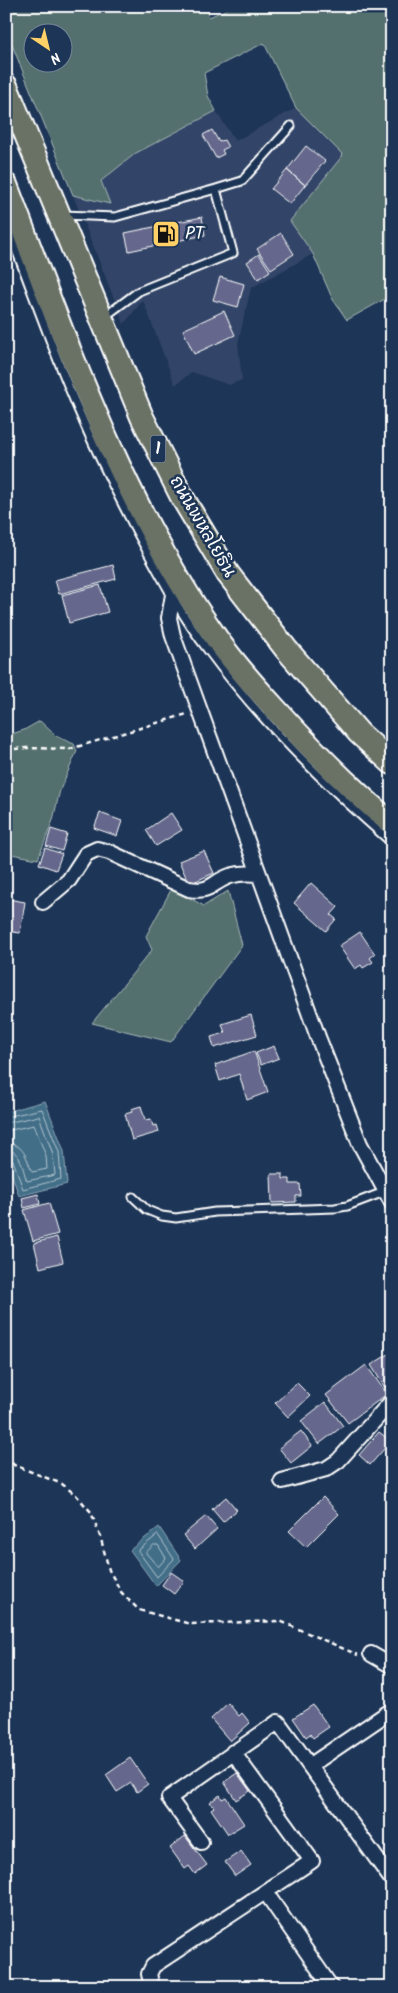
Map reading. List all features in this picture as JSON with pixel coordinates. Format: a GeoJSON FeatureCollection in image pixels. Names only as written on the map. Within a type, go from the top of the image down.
{"type":"FeatureCollection","features":[{"type":"Feature","properties":{"kind":"highway","name":"ถนนพหลโยธิน"},"geometry":{"type":"LineString","coordinates":[[6,86],[61,215],[142,417],[182,496],[228,574],[298,663],[359,733],[392,763]]}},
{"type":"Feature","properties":{"kind":"highway"},"geometry":{"type":"LineString","coordinates":[[6,185],[90,402],[139,507],[176,576],[218,640],[259,691],[318,756],[392,824]]}},
{"type":"Feature","properties":{"kind":"street"},"geometry":{"type":"LineString","coordinates":[[176,576],[169,618],[173,636],[318,1037],[357,1135],[388,1198]]}},
{"type":"Feature","properties":{"kind":"street"},"geometry":{"type":"LineString","coordinates":[[43,902],[69,880],[86,854],[97,849],[109,852],[190,889],[201,891],[230,876],[242,873],[258,874]]}},
{"type":"Feature","properties":{"kind":"street"},"geometry":{"type":"LineString","coordinates":[[282,1481],[326,1470],[338,1460],[392,1401]]}},
{"type":"Feature","properties":{"kind":"street"},"geometry":{"type":"LineString","coordinates":[[372,1654],[392,1666]]}},
{"type":"Feature","properties":{"kind":"street"},"geometry":{"type":"LineString","coordinates":[[311,1765],[392,1710]]}},
{"type":"Feature","properties":{"kind":"street"},"geometry":{"type":"LineString","coordinates":[[201,1842],[169,1798],[232,1752],[278,1722],[311,1765],[392,1880]]}},
{"type":"Feature","properties":{"kind":"street"},"geometry":{"type":"LineString","coordinates":[[152,1987],[149,1974],[153,1966],[312,1861],[232,1752]]}},
{"type":"Feature","properties":{"kind":"street"},"geometry":{"type":"LineString","coordinates":[[266,1893],[331,1987]]}},
{"type":"Feature","properties":{"kind":"lane"},"geometry":{"type":"LineString","coordinates":[[61,215],[115,217],[242,181],[291,126]]}},
{"type":"Feature","properties":{"kind":"lane"},"geometry":{"type":"LineString","coordinates":[[102,318],[139,291],[232,252],[216,188]]}},
{"type":"Feature","properties":{"kind":"lane"},"geometry":{"type":"LineString","coordinates":[[6,224],[77,407],[126,513],[173,598],[206,649],[248,700],[308,766],[392,843]]}},
{"type":"Feature","properties":{"kind":"lane"},"geometry":{"type":"LineString","coordinates":[[133,1197],[147,1210],[162,1216],[176,1218],[215,1212],[335,1208],[388,1198]]}},
{"type":"Feature","properties":{"kind":"path"},"geometry":{"type":"LineString","coordinates":[[6,750],[26,748],[70,749],[200,710]]}},
{"type":"Feature","properties":{"kind":"path"},"geometry":{"type":"LineString","coordinates":[[6,1456],[14,1465],[62,1484],[76,1495],[92,1512],[109,1570],[121,1592],[139,1610],[190,1624],[280,1621],[357,1656],[372,1654]]}},
{"type":"Feature","properties":{"kind":"shaded area"},"geometry":{"type":"Polygon","coordinates":[[[296,108],[343,155],[290,221],[313,254],[251,288],[238,343],[242,380],[229,385],[192,372],[175,385],[143,300],[124,324],[73,195],[109,204],[101,181],[136,153],[216,111],[235,141],[296,108]]]}},
{"type":"Feature","properties":{"kind":"green space"},"geometry":{"type":"Polygon","coordinates":[[[6,6],[207,6],[209,17],[234,6],[392,6],[392,295],[347,320],[332,298],[313,254],[290,221],[343,155],[296,108],[264,43],[204,73],[208,96],[216,111],[136,153],[101,181],[110,204],[73,195],[23,72],[72,72],[72,22],[22,22],[22,69],[6,30],[6,6]]]}},
{"type":"Feature","properties":{"kind":"green space"},"geometry":{"type":"Polygon","coordinates":[[[40,721],[56,736],[74,744],[77,751],[60,790],[53,820],[38,859],[6,853],[6,736],[24,730],[40,721]]]}},
{"type":"Feature","properties":{"kind":"green space"},"geometry":{"type":"Polygon","coordinates":[[[172,888],[204,906],[228,891],[242,945],[171,1042],[92,1023],[152,950],[146,936],[172,888]]]}},
{"type":"Feature","properties":{"kind":"water"},"geometry":{"type":"Polygon","coordinates":[[[45,1101],[64,1151],[67,1184],[19,1196],[6,1157],[6,1112],[45,1101]]]}},
{"type":"Feature","properties":{"kind":"water"},"geometry":{"type":"Polygon","coordinates":[[[159,1527],[181,1560],[156,1586],[130,1550],[159,1527]]]}},
{"type":"Feature","properties":{"kind":"building"},"geometry":{"type":"Polygon","coordinates":[[[212,130],[219,142],[224,140],[228,147],[222,150],[224,154],[216,158],[203,135],[212,130]]]}},
{"type":"Feature","properties":{"kind":"building"},"geometry":{"type":"Polygon","coordinates":[[[306,146],[325,161],[305,185],[287,170],[306,146]]]}},
{"type":"Feature","properties":{"kind":"building"},"geometry":{"type":"Polygon","coordinates":[[[287,170],[305,185],[290,204],[271,189],[287,170]]]}},
{"type":"Feature","properties":{"kind":"building"},"geometry":{"type":"Polygon","coordinates":[[[202,217],[205,235],[129,251],[125,233],[202,217]]]}},
{"type":"Feature","properties":{"kind":"building"},"geometry":{"type":"Polygon","coordinates":[[[281,233],[294,254],[271,269],[257,249],[281,233]]]}},
{"type":"Feature","properties":{"kind":"building"},"geometry":{"type":"Polygon","coordinates":[[[259,254],[270,271],[258,279],[247,262],[259,254]]]}},
{"type":"Feature","properties":{"kind":"building"},"geometry":{"type":"Polygon","coordinates":[[[220,277],[244,284],[238,307],[213,300],[220,277]]]}},
{"type":"Feature","properties":{"kind":"building"},"geometry":{"type":"Polygon","coordinates":[[[224,311],[235,335],[194,354],[183,330],[224,311]]]}},
{"type":"Feature","properties":{"kind":"building"},"geometry":{"type":"Polygon","coordinates":[[[113,565],[116,579],[59,594],[55,580],[113,565]]]}},
{"type":"Feature","properties":{"kind":"building"},"geometry":{"type":"Polygon","coordinates":[[[100,585],[108,612],[69,623],[62,595],[100,585]]]}},
{"type":"Feature","properties":{"kind":"building"},"geometry":{"type":"Polygon","coordinates":[[[100,813],[122,821],[117,836],[94,828],[100,813]]]}},
{"type":"Feature","properties":{"kind":"building"},"geometry":{"type":"Polygon","coordinates":[[[171,813],[182,830],[156,846],[146,830],[171,813]]]}},
{"type":"Feature","properties":{"kind":"building"},"geometry":{"type":"Polygon","coordinates":[[[51,829],[67,834],[62,851],[46,846],[51,829]]]}},
{"type":"Feature","properties":{"kind":"building"},"geometry":{"type":"Polygon","coordinates":[[[45,848],[62,854],[56,870],[39,864],[45,848]]]}},
{"type":"Feature","properties":{"kind":"building"},"geometry":{"type":"Polygon","coordinates":[[[204,851],[214,873],[189,884],[179,861],[204,851]]]}},
{"type":"Feature","properties":{"kind":"building"},"geometry":{"type":"Polygon","coordinates":[[[311,883],[338,907],[331,915],[336,919],[326,931],[294,903],[311,883]]]}},
{"type":"Feature","properties":{"kind":"building"},"geometry":{"type":"Polygon","coordinates":[[[8,899],[25,902],[20,933],[6,931],[8,899]]]}},
{"type":"Feature","properties":{"kind":"building"},"geometry":{"type":"Polygon","coordinates":[[[360,932],[375,954],[370,958],[373,962],[363,968],[361,965],[355,969],[339,946],[360,932]]]}},
{"type":"Feature","properties":{"kind":"building"},"geometry":{"type":"Polygon","coordinates":[[[251,1015],[257,1035],[214,1048],[211,1037],[225,1033],[222,1024],[251,1015]]]}},
{"type":"Feature","properties":{"kind":"building"},"geometry":{"type":"Polygon","coordinates":[[[274,1046],[279,1058],[261,1065],[256,1053],[274,1046]]]}},
{"type":"Feature","properties":{"kind":"building"},"geometry":{"type":"Polygon","coordinates":[[[254,1051],[268,1092],[247,1100],[239,1074],[220,1081],[215,1065],[254,1051]]]}},
{"type":"Feature","properties":{"kind":"building"},"geometry":{"type":"Polygon","coordinates":[[[141,1106],[145,1120],[151,1119],[153,1126],[157,1125],[159,1132],[132,1140],[125,1114],[132,1112],[131,1109],[141,1106]]]}},
{"type":"Feature","properties":{"kind":"building"},"geometry":{"type":"Polygon","coordinates":[[[271,1174],[283,1174],[283,1179],[290,1179],[290,1184],[300,1184],[301,1196],[296,1196],[296,1202],[272,1203],[271,1174]]]}},
{"type":"Feature","properties":{"kind":"building"},"geometry":{"type":"Polygon","coordinates":[[[38,1194],[40,1204],[24,1208],[22,1198],[38,1194]]]}},
{"type":"Feature","properties":{"kind":"building"},"geometry":{"type":"Polygon","coordinates":[[[49,1203],[58,1234],[33,1241],[24,1210],[49,1203]]]}},
{"type":"Feature","properties":{"kind":"building"},"geometry":{"type":"Polygon","coordinates":[[[57,1237],[63,1262],[40,1268],[34,1243],[57,1237]]]}},
{"type":"Feature","properties":{"kind":"building"},"geometry":{"type":"Polygon","coordinates":[[[392,1352],[392,1384],[385,1388],[371,1365],[392,1352]]]}},
{"type":"Feature","properties":{"kind":"building"},"geometry":{"type":"Polygon","coordinates":[[[366,1365],[387,1394],[348,1423],[326,1395],[366,1365]]]}},
{"type":"Feature","properties":{"kind":"building"},"geometry":{"type":"Polygon","coordinates":[[[297,1383],[310,1396],[288,1417],[275,1403],[297,1383]]]}},
{"type":"Feature","properties":{"kind":"building"},"geometry":{"type":"Polygon","coordinates":[[[325,1402],[343,1426],[319,1444],[301,1421],[325,1402]]]}},
{"type":"Feature","properties":{"kind":"building"},"geometry":{"type":"Polygon","coordinates":[[[301,1431],[312,1446],[291,1463],[279,1448],[301,1431]]]}},
{"type":"Feature","properties":{"kind":"building"},"geometry":{"type":"Polygon","coordinates":[[[379,1432],[391,1441],[370,1465],[359,1455],[379,1432]]]}},
{"type":"Feature","properties":{"kind":"building"},"geometry":{"type":"Polygon","coordinates":[[[226,1497],[237,1510],[223,1522],[212,1509],[226,1497]]]}},
{"type":"Feature","properties":{"kind":"building"},"geometry":{"type":"Polygon","coordinates":[[[323,1497],[339,1514],[306,1547],[289,1531],[323,1497]]]}},
{"type":"Feature","properties":{"kind":"building"},"geometry":{"type":"Polygon","coordinates":[[[206,1516],[217,1529],[195,1549],[183,1535],[206,1516]]]}},
{"type":"Feature","properties":{"kind":"building"},"geometry":{"type":"Polygon","coordinates":[[[171,1572],[184,1581],[174,1594],[162,1585],[171,1572]]]}},
{"type":"Feature","properties":{"kind":"building"},"geometry":{"type":"Polygon","coordinates":[[[228,1703],[239,1716],[242,1713],[250,1723],[230,1741],[211,1719],[228,1703]]]}},
{"type":"Feature","properties":{"kind":"building"},"geometry":{"type":"Polygon","coordinates":[[[313,1705],[329,1727],[313,1738],[310,1734],[306,1737],[293,1718],[313,1705]]]}},
{"type":"Feature","properties":{"kind":"building"},"geometry":{"type":"Polygon","coordinates":[[[130,1758],[148,1784],[137,1792],[131,1783],[117,1792],[106,1775],[130,1758]]]}},
{"type":"Feature","properties":{"kind":"building"},"geometry":{"type":"Polygon","coordinates":[[[237,1773],[250,1791],[236,1800],[224,1782],[237,1773]]]}},
{"type":"Feature","properties":{"kind":"building"},"geometry":{"type":"Polygon","coordinates":[[[220,1795],[222,1799],[226,1797],[244,1824],[228,1834],[211,1809],[214,1807],[210,1802],[220,1795]]]}},
{"type":"Feature","properties":{"kind":"building"},"geometry":{"type":"Polygon","coordinates":[[[185,1836],[207,1865],[195,1874],[189,1866],[185,1869],[170,1848],[185,1836]]]}},
{"type":"Feature","properties":{"kind":"building"},"geometry":{"type":"Polygon","coordinates":[[[241,1851],[251,1865],[235,1876],[225,1862],[241,1851]]]}},
{"type":"Feature","properties":{"kind":"place","name":"PT"},"geometry":{"type":"Point","coordinates":[166,234]}}]}
